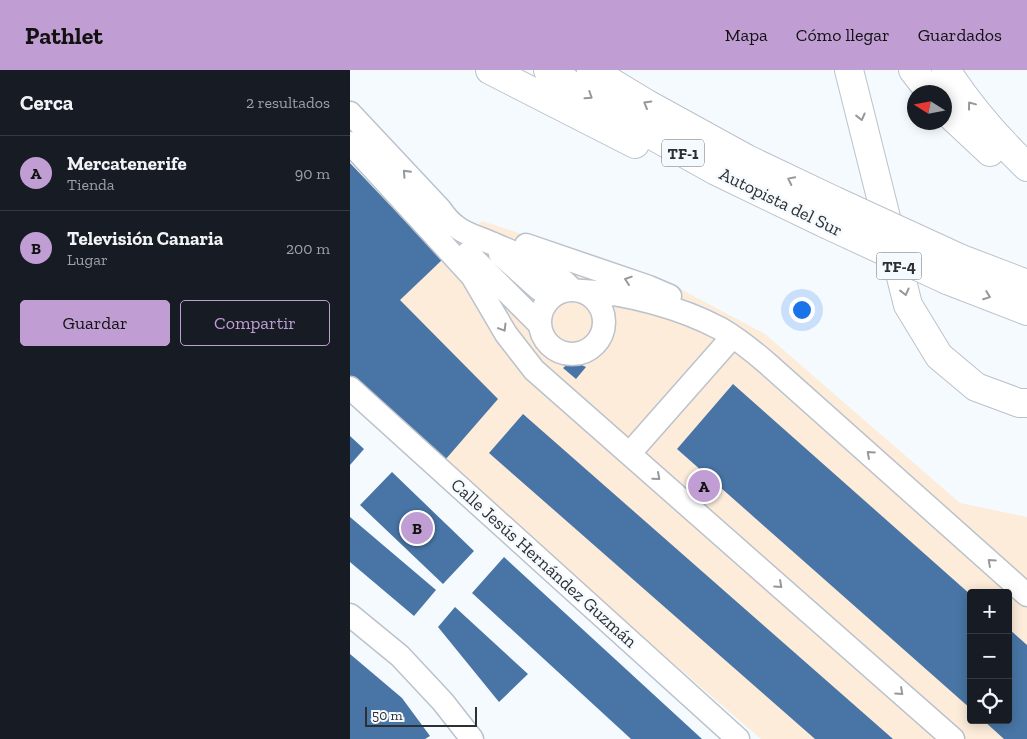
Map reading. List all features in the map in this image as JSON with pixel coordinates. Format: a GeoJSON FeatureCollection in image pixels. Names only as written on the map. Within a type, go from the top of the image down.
{"type":"FeatureCollection","features":[{"type":"Feature","properties":{"kind":"highway"},"geometry":{"type":"LineString","coordinates":[[490,70],[690,172],[716,172]]}},
{"type":"Feature","properties":{"kind":"highway","name":"Autopista del Sur"},"geometry":{"type":"LineString","coordinates":[[548,70],[630,123],[716,172],[830,213],[953,269],[1027,312]]}},
{"type":"Feature","properties":{"kind":"highway","name":"Autopista del Sur"},"geometry":{"type":"LineString","coordinates":[[592,70],[648,104],[747,159],[830,213]]}},
{"type":"Feature","properties":{"kind":"highway","name":"TF-4"},"geometry":{"type":"LineString","coordinates":[[850,70],[908,305],[939,356],[976,387],[1019,403],[1027,403]]}},
{"type":"Feature","properties":{"kind":"highway"},"geometry":{"type":"LineString","coordinates":[[913,70],[925,85]]}},
{"type":"Feature","properties":{"kind":"highway"},"geometry":{"type":"LineString","coordinates":[[946,70],[995,135],[1027,167]]}},
{"type":"Feature","properties":{"kind":"highway"},"geometry":{"type":"LineString","coordinates":[[952,117],[1000,162],[1027,184]]}},
{"type":"Feature","properties":{"kind":"highway","name":"Autopista del Sur"},"geometry":{"type":"LineString","coordinates":[[953,269],[1027,284]]}},
{"type":"Feature","properties":{"kind":"street"},"geometry":{"type":"LineString","coordinates":[[350,113],[454,226],[554,272],[578,290],[596,301],[604,316],[604,327],[600,338],[594,346],[575,354],[555,350],[547,343],[541,329],[540,314],[544,304],[551,296],[561,291],[578,290],[606,292],[675,309],[700,323],[736,338],[760,357],[1027,595]]}},
{"type":"Feature","properties":{"kind":"street"},"geometry":{"type":"LineString","coordinates":[[350,143],[472,276],[526,328],[541,329]]}},
{"type":"Feature","properties":{"kind":"street"},"geometry":{"type":"LineString","coordinates":[[440,209],[472,227],[663,293],[685,304],[700,323],[727,343],[760,357]]}},
{"type":"Feature","properties":{"kind":"street"},"geometry":{"type":"LineString","coordinates":[[481,240],[539,289],[551,296]]}},
{"type":"Feature","properties":{"kind":"street"},"geometry":{"type":"LineString","coordinates":[[442,242],[468,253],[541,329]]}},
{"type":"Feature","properties":{"kind":"street"},"geometry":{"type":"LineString","coordinates":[[472,276],[506,334],[534,370],[953,739]]}},
{"type":"Feature","properties":{"kind":"street"},"geometry":{"type":"LineString","coordinates":[[630,453],[727,343]]}},
{"type":"Feature","properties":{"kind":"street","name":"Calle Jesús Hernández Guzmán"},"geometry":{"type":"LineString","coordinates":[[350,388],[738,739]]}},
{"type":"Feature","properties":{"kind":"street"},"geometry":{"type":"LineString","coordinates":[[350,615],[400,656],[443,702],[472,739]]}},
{"type":"Feature","properties":{"kind":"street"},"geometry":{"type":"LineString","coordinates":[[707,711],[718,739]]}},
{"type":"Feature","properties":{"kind":"shaded area"},"geometry":{"type":"Polygon","coordinates":[[[482,221],[669,283],[765,334],[960,503],[1027,517],[1027,739],[761,739],[449,470],[350,378],[350,346],[482,221]]]}},
{"type":"Feature","properties":{"kind":"building"},"geometry":{"type":"Polygon","coordinates":[[[350,163],[442,260],[400,300],[498,399],[445,460],[350,377],[350,163]]]}},
{"type":"Feature","properties":{"kind":"building"},"geometry":{"type":"Polygon","coordinates":[[[575,362],[586,367],[576,379],[563,368],[569,363],[575,362]]]}},
{"type":"Feature","properties":{"kind":"building"},"geometry":{"type":"Polygon","coordinates":[[[733,384],[967,591],[967,705],[677,449],[733,384]]]}},
{"type":"Feature","properties":{"kind":"building"},"geometry":{"type":"Polygon","coordinates":[[[523,414],[893,739],[815,739],[489,453],[523,414]]]}},
{"type":"Feature","properties":{"kind":"building"},"geometry":{"type":"Polygon","coordinates":[[[350,436],[364,449],[350,465],[350,436]]]}},
{"type":"Feature","properties":{"kind":"building"},"geometry":{"type":"Polygon","coordinates":[[[392,472],[474,551],[443,584],[360,505],[392,472]]]}},
{"type":"Feature","properties":{"kind":"building"},"geometry":{"type":"Polygon","coordinates":[[[350,517],[436,590],[414,616],[350,562],[350,517]]]}},
{"type":"Feature","properties":{"kind":"building"},"geometry":{"type":"Polygon","coordinates":[[[504,557],[702,739],[631,739],[472,593],[504,557]]]}},
{"type":"Feature","properties":{"kind":"building"},"geometry":{"type":"Polygon","coordinates":[[[455,607],[528,674],[499,702],[438,627],[455,607]]]}},
{"type":"Feature","properties":{"kind":"building"},"geometry":{"type":"Polygon","coordinates":[[[1012,632],[1027,645],[1027,739],[1004,739],[987,724],[1012,724],[1012,632]]]}},
{"type":"Feature","properties":{"kind":"building"},"geometry":{"type":"Polygon","coordinates":[[[350,654],[402,698],[430,736],[425,739],[350,739],[350,654]]]}},
{"type":"Feature","properties":{"kind":"place","name":"Mercatenerife"},"geometry":{"type":"Point","coordinates":[704,486]}},
{"type":"Feature","properties":{"kind":"place","name":"Televisión Canaria"},"geometry":{"type":"Point","coordinates":[417,528]}}]}
